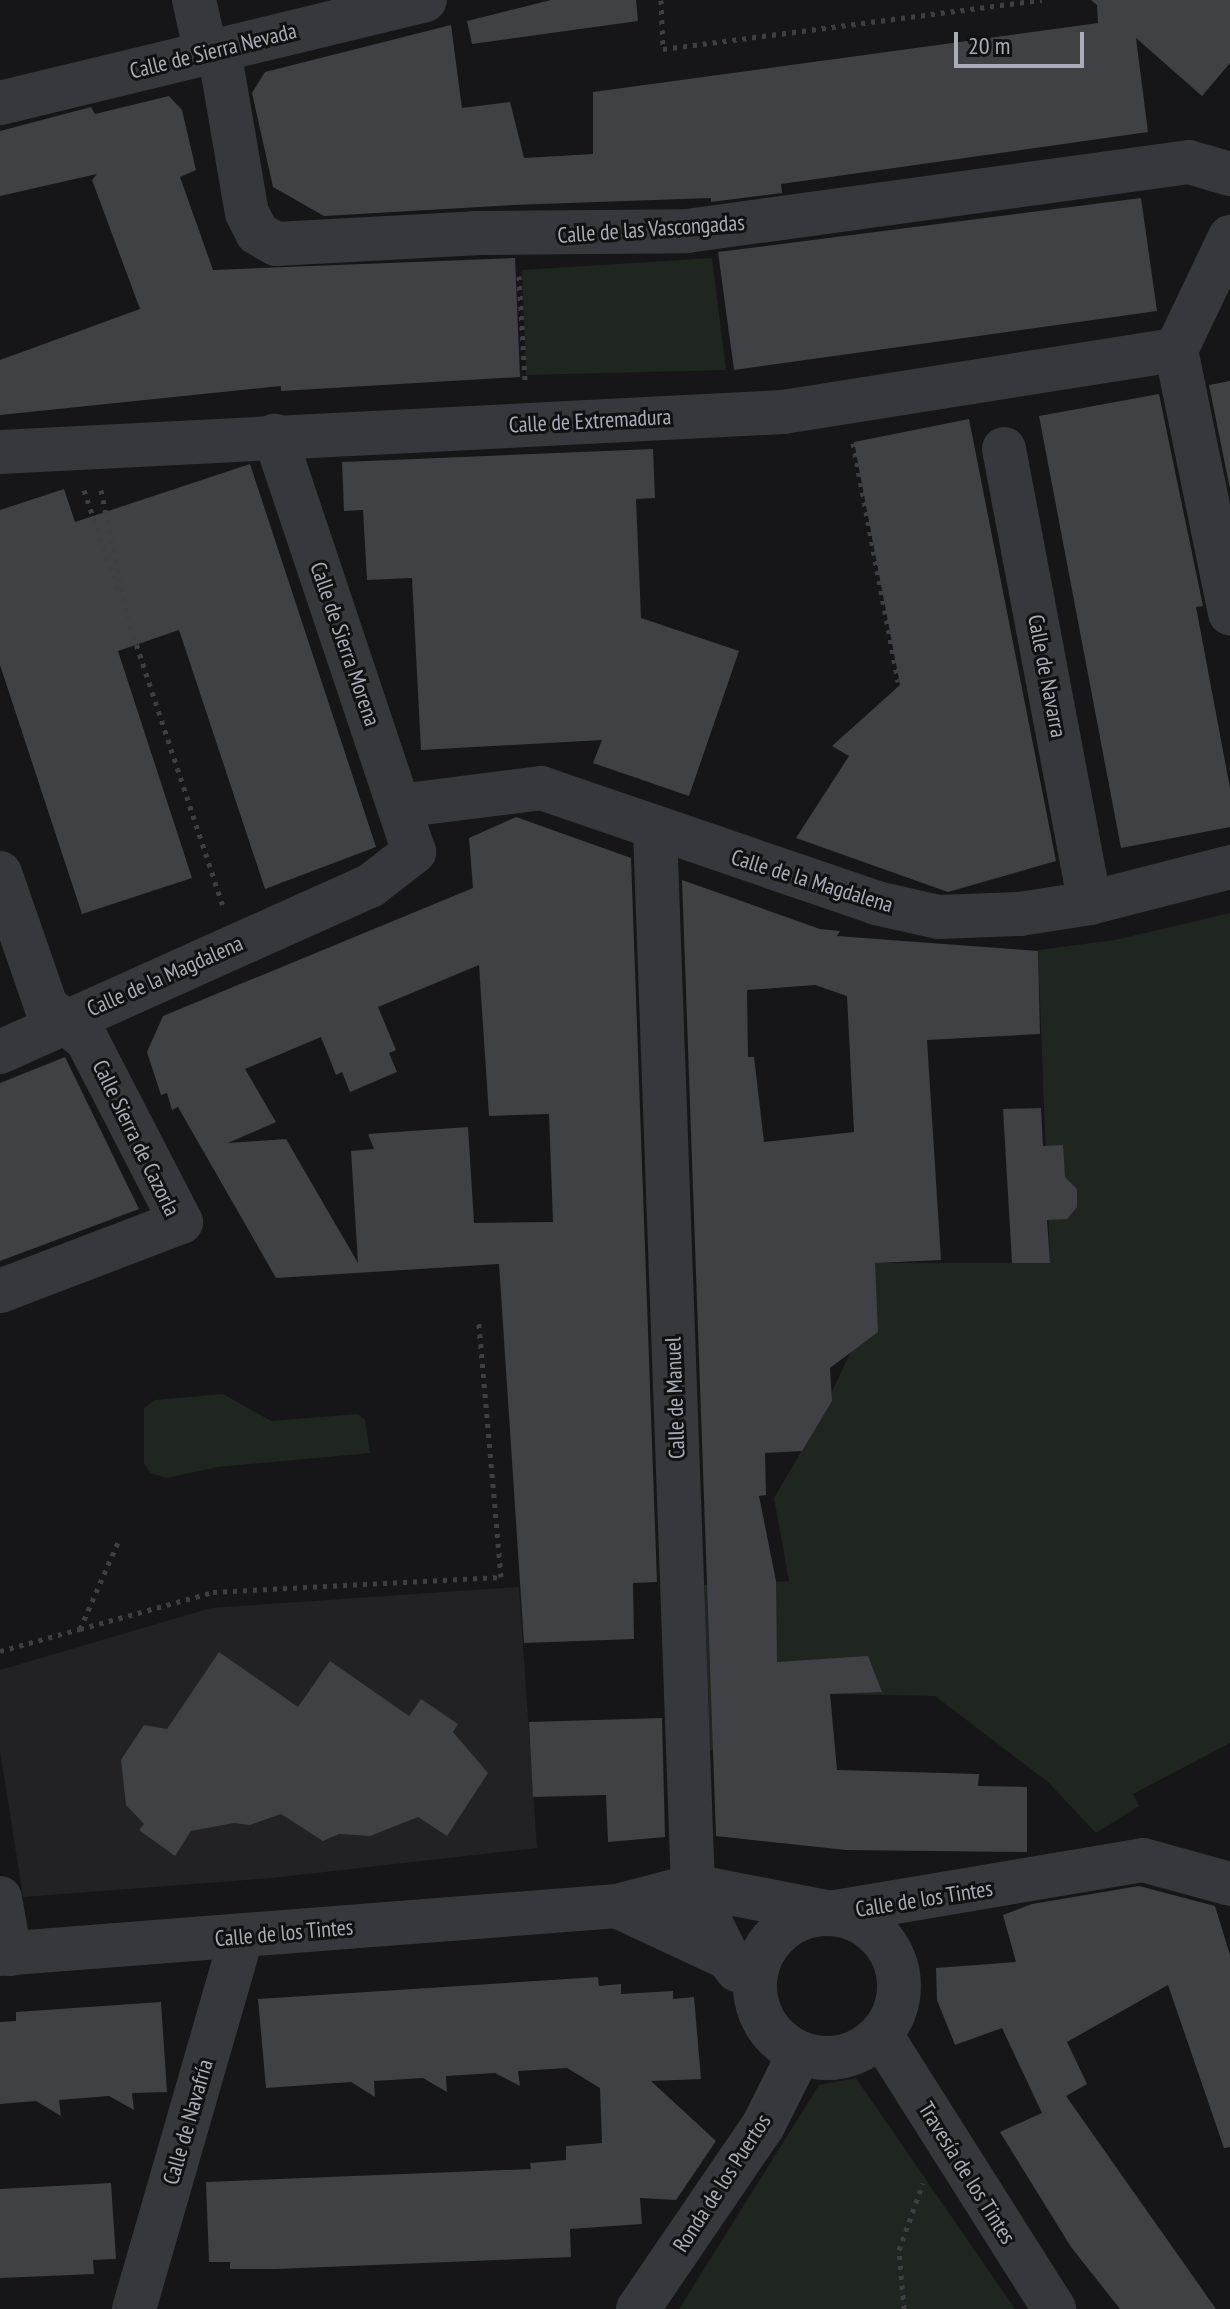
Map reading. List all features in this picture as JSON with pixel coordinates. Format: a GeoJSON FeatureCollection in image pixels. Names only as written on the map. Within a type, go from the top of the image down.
{"type":"FeatureCollection","features":[{"type":"Feature","properties":{"kind":"street","name":"Calle de las Vascongadas"},"geometry":{"type":"LineString","coordinates":[[194,0],[213,51],[247,213],[257,233],[276,244],[476,233],[541,236],[687,231],[1189,162],[1230,174]]}},
{"type":"Feature","properties":{"kind":"street","name":"Calle de Sierra Nevada"},"geometry":{"type":"LineString","coordinates":[[0,103],[425,0]]}},
{"type":"Feature","properties":{"kind":"street"},"geometry":{"type":"LineString","coordinates":[[1230,237],[1212,308],[1176,350],[1230,614]]}},
{"type":"Feature","properties":{"kind":"street","name":"Calle de Extremadura"},"geometry":{"type":"LineString","coordinates":[[0,452],[783,412],[1176,350]]}},
{"type":"Feature","properties":{"kind":"street","name":"Calle de Sierra Morena"},"geometry":{"type":"LineString","coordinates":[[275,436],[414,852]]}},
{"type":"Feature","properties":{"kind":"street","name":"Calle de Navarra"},"geometry":{"type":"LineString","coordinates":[[1004,449],[1090,903]]}},
{"type":"Feature","properties":{"kind":"street","name":"Calle de la Magdalena"},"geometry":{"type":"LineString","coordinates":[[399,806],[541,788],[655,831],[876,903],[938,917],[1020,914],[1090,903],[1230,867]]}},
{"type":"Feature","properties":{"kind":"street","name":"Calle de Manuel"},"geometry":{"type":"LineString","coordinates":[[655,831],[693,1886],[728,1958]]}},
{"type":"Feature","properties":{"kind":"street","name":"Calle de la Magdalena"},"geometry":{"type":"LineString","coordinates":[[0,1052],[64,1020],[370,886],[414,852]]}},
{"type":"Feature","properties":{"kind":"street","name":"Calle Sierra de Cazorla"},"geometry":{"type":"LineString","coordinates":[[0,873],[46,1006],[87,1040],[181,1222],[0,1291]]}},
{"type":"Feature","properties":{"kind":"street","name":"Calle de los Tintes"},"geometry":{"type":"LineString","coordinates":[[5,1954],[617,1906],[693,1886],[830,1913],[1143,1860],[1230,1884]]}},
{"type":"Feature","properties":{"kind":"street"},"geometry":{"type":"LineString","coordinates":[[0,1898],[5,1954]]}},
{"type":"Feature","properties":{"kind":"street","name":"Calle de los Tintes"},"geometry":{"type":"LineString","coordinates":[[617,1906],[728,1958],[754,1993]]}},
{"type":"Feature","properties":{"kind":"street"},"geometry":{"type":"LineString","coordinates":[[830,1913],[865,1926],[893,1956],[900,1983],[895,2011],[881,2035],[843,2057],[799,2054],[778,2039],[762,2018],[754,1993],[766,1945],[783,1927],[805,1917],[830,1913]]}},
{"type":"Feature","properties":{"kind":"street","name":"Calle de Navafría"},"geometry":{"type":"LineString","coordinates":[[134,2309],[242,1936]]}},
{"type":"Feature","properties":{"kind":"street","name":"Travesía de los Tintes"},"geometry":{"type":"LineString","coordinates":[[881,2035],[1054,2309]]}},
{"type":"Feature","properties":{"kind":"street","name":"Ronda de los Puertos"},"geometry":{"type":"LineString","coordinates":[[638,2309],[763,2126],[799,2054]]}},
{"type":"Feature","properties":{"kind":"path"},"geometry":{"type":"LineString","coordinates":[[661,0],[663,49],[1042,0]]}},
{"type":"Feature","properties":{"kind":"path"},"geometry":{"type":"LineString","coordinates":[[541,236],[541,265],[519,266],[526,389],[541,390],[542,423]]}},
{"type":"Feature","properties":{"kind":"path"},"geometry":{"type":"LineString","coordinates":[[846,402],[898,682]]}},
{"type":"Feature","properties":{"kind":"path"},"geometry":{"type":"LineString","coordinates":[[92,446],[127,616]]}},
{"type":"Feature","properties":{"kind":"path"},"geometry":{"type":"LineString","coordinates":[[86,495],[236,945]]}},
{"type":"Feature","properties":{"kind":"path"},"geometry":{"type":"LineString","coordinates":[[0,1651],[213,1592],[501,1577],[479,1323]]}},
{"type":"Feature","properties":{"kind":"path"},"geometry":{"type":"LineString","coordinates":[[80,1629],[118,1542]]}},
{"type":"Feature","properties":{"kind":"path"},"geometry":{"type":"LineString","coordinates":[[904,2309],[899,2250],[941,2133]]}},
{"type":"Feature","properties":{"kind":"shaded area"},"geometry":{"type":"Polygon","coordinates":[[[712,258],[726,370],[526,375],[522,270],[712,258]]]}},
{"type":"Feature","properties":{"kind":"shaded area"},"geometry":{"type":"Polygon","coordinates":[[[1230,913],[1230,1743],[1133,1794],[1139,1806],[1096,1833],[1048,1782],[935,1696],[830,1694],[834,1749],[709,1751],[703,1585],[789,1581],[774,1498],[815,1428],[851,1351],[875,1263],[1050,1263],[1038,950],[1115,940],[1230,913]]]}},
{"type":"Feature","properties":{"kind":"shaded area"},"geometry":{"type":"Polygon","coordinates":[[[223,1394],[271,1421],[358,1414],[365,1420],[370,1453],[218,1467],[166,1478],[151,1473],[144,1463],[144,1408],[155,1400],[223,1394]]]}},
{"type":"Feature","properties":{"kind":"shaded area"},"geometry":{"type":"Polygon","coordinates":[[[519,1587],[537,1848],[272,1878],[23,1897],[0,1751],[0,1670],[211,1608],[519,1587]]]}},
{"type":"Feature","properties":{"kind":"shaded area"},"geometry":{"type":"Polygon","coordinates":[[[856,2078],[1015,2309],[679,2309],[819,2085],[856,2078]]]}},
{"type":"Feature","properties":{"kind":"building"},"geometry":{"type":"Polygon","coordinates":[[[551,0],[636,0],[638,21],[472,44],[467,21],[551,0]]]}},
{"type":"Feature","properties":{"kind":"building"},"geometry":{"type":"Polygon","coordinates":[[[1091,0],[1230,0],[1230,63],[1202,96],[1136,38],[1148,132],[781,184],[782,193],[711,202],[711,198],[513,205],[324,216],[273,187],[252,93],[265,72],[451,25],[462,108],[510,102],[524,158],[593,154],[593,92],[1098,23],[1097,5],[1091,0]]]}},
{"type":"Feature","properties":{"kind":"building"},"geometry":{"type":"Polygon","coordinates":[[[169,96],[182,110],[196,170],[180,177],[213,270],[515,258],[520,377],[281,391],[281,386],[0,415],[0,360],[140,309],[92,180],[97,174],[0,196],[0,131],[91,107],[95,114],[169,96]]]}},
{"type":"Feature","properties":{"kind":"building"},"geometry":{"type":"Polygon","coordinates":[[[1141,198],[1157,311],[734,370],[718,252],[1141,198]]]}},
{"type":"Feature","properties":{"kind":"building"},"geometry":{"type":"Polygon","coordinates":[[[1230,381],[1230,489],[1209,385],[1230,381]]]}},
{"type":"Feature","properties":{"kind":"building"},"geometry":{"type":"Polygon","coordinates":[[[1159,394],[1203,606],[1196,607],[1230,788],[1230,827],[1121,848],[1039,416],[1159,394]]]}},
{"type":"Feature","properties":{"kind":"building"},"geometry":{"type":"Polygon","coordinates":[[[969,419],[1056,861],[948,892],[796,838],[849,756],[832,746],[900,685],[854,442],[969,419]]]}},
{"type":"Feature","properties":{"kind":"building"},"geometry":{"type":"Polygon","coordinates":[[[653,449],[655,498],[636,499],[641,618],[739,651],[689,796],[593,763],[602,740],[421,750],[412,578],[367,580],[363,510],[344,511],[342,462],[653,449]]]}},
{"type":"Feature","properties":{"kind":"building"},"geometry":{"type":"Polygon","coordinates":[[[250,464],[376,847],[265,889],[179,630],[118,651],[192,878],[82,914],[0,665],[0,510],[64,489],[75,522],[250,464]]]}},
{"type":"Feature","properties":{"kind":"building"},"geometry":{"type":"Polygon","coordinates":[[[516,817],[631,858],[657,1582],[633,1583],[634,1639],[524,1643],[499,1264],[276,1278],[178,1107],[172,1110],[167,1093],[161,1095],[147,1052],[163,1016],[473,888],[469,838],[516,817]],[[479,965],[378,1007],[396,1050],[389,1053],[397,1072],[350,1092],[342,1072],[336,1075],[321,1037],[245,1069],[276,1122],[228,1143],[286,1139],[358,1263],[351,1151],[374,1149],[368,1134],[468,1127],[474,1223],[553,1222],[549,1114],[489,1116],[479,965]]]}},
{"type":"Feature","properties":{"kind":"building"},"geometry":{"type":"Polygon","coordinates":[[[682,880],[820,929],[840,931],[837,936],[1038,951],[1040,1034],[927,1040],[941,1260],[875,1263],[878,1332],[830,1368],[832,1401],[802,1451],[765,1453],[766,1495],[759,1496],[776,1581],[777,1662],[868,1656],[882,1692],[830,1694],[837,1770],[979,1774],[978,1786],[1027,1787],[1027,1852],[846,1850],[716,1836],[682,880]],[[815,985],[747,990],[748,1057],[754,1057],[764,1142],[854,1132],[847,996],[815,985]]]}},
{"type":"Feature","properties":{"kind":"building"},"geometry":{"type":"Polygon","coordinates":[[[65,1057],[139,1209],[0,1261],[0,1083],[65,1057]]]}},
{"type":"Feature","properties":{"kind":"building"},"geometry":{"type":"Polygon","coordinates":[[[1041,1108],[1043,1146],[1063,1145],[1065,1177],[1077,1189],[1077,1207],[1067,1219],[1047,1220],[1050,1263],[1012,1263],[1003,1109],[1041,1108]]]}},
{"type":"Feature","properties":{"kind":"building"},"geometry":{"type":"Polygon","coordinates":[[[219,1652],[298,1707],[330,1661],[409,1716],[421,1699],[458,1724],[453,1732],[488,1773],[447,1836],[418,1817],[370,1836],[339,1834],[323,1841],[281,1814],[250,1825],[234,1823],[191,1831],[175,1856],[139,1830],[144,1824],[126,1805],[121,1760],[144,1725],[167,1729],[219,1652]]]}},
{"type":"Feature","properties":{"kind":"building"},"geometry":{"type":"Polygon","coordinates":[[[662,1718],[665,1837],[608,1842],[606,1795],[533,1797],[529,1722],[662,1718]]]}},
{"type":"Feature","properties":{"kind":"building"},"geometry":{"type":"Polygon","coordinates":[[[1139,1886],[1215,1906],[1230,1955],[1230,2147],[1224,2148],[1168,1985],[1067,2042],[1087,2084],[1066,2096],[1216,2309],[1120,2309],[1071,2247],[1000,2132],[1042,2113],[1002,2028],[955,2045],[937,2000],[936,1968],[1016,1962],[1003,1915],[1032,1904],[1139,1886]]]}},
{"type":"Feature","properties":{"kind":"building"},"geometry":{"type":"Polygon","coordinates":[[[598,1977],[599,1986],[621,1984],[621,1994],[673,1991],[673,1999],[694,1997],[701,2079],[651,2081],[716,2141],[676,2200],[640,2198],[642,2224],[570,2229],[571,2257],[276,2269],[230,2269],[230,2262],[209,2262],[206,2182],[531,2169],[530,2163],[566,2160],[566,2146],[602,2143],[600,2088],[567,2068],[518,2071],[520,2086],[495,2073],[446,2076],[447,2092],[423,2078],[374,2081],[375,2097],[351,2082],[266,2088],[258,1999],[598,1977]]]}},
{"type":"Feature","properties":{"kind":"building"},"geometry":{"type":"Polygon","coordinates":[[[161,2002],[167,2092],[132,2093],[134,2110],[109,2096],[59,2100],[61,2116],[36,2101],[0,2104],[0,2022],[16,2021],[16,2012],[161,2002]]]}},
{"type":"Feature","properties":{"kind":"building"},"geometry":{"type":"Polygon","coordinates":[[[111,2183],[116,2259],[93,2260],[94,2274],[0,2278],[0,2189],[111,2183]]]}}]}
